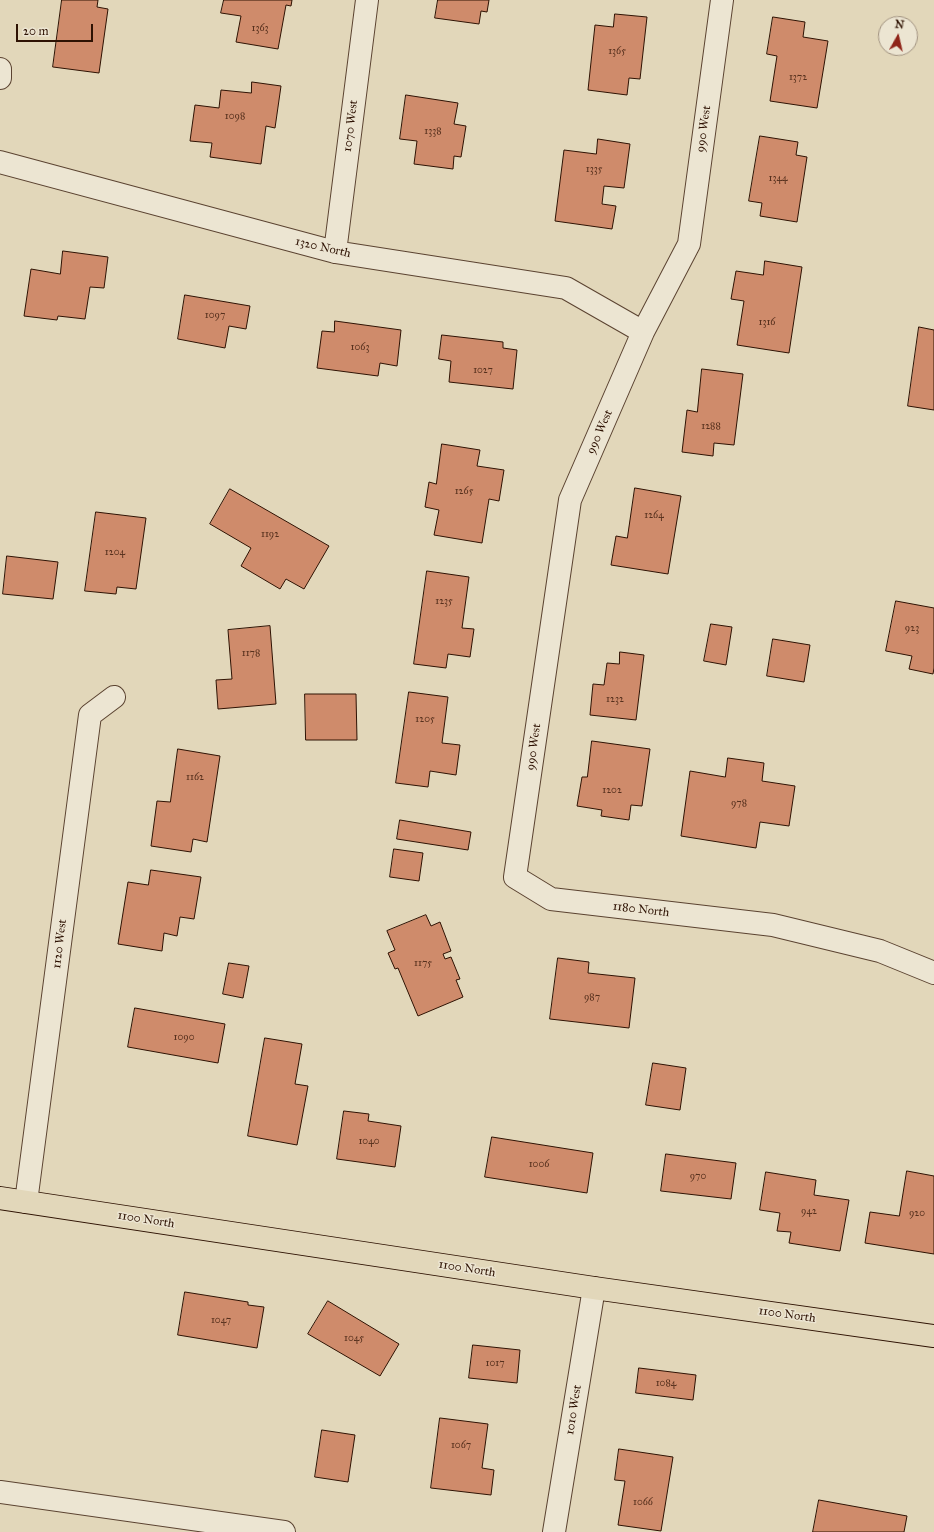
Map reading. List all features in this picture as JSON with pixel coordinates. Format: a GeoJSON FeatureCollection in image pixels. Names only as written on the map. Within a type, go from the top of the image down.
{"type":"FeatureCollection","features":[{"type":"Feature","properties":{"kind":"main road","name":"1100 North"},"geometry":{"type":"LineString","coordinates":[[0,1198],[594,1288],[934,1336]]}},
{"type":"Feature","properties":{"kind":"street","name":"1070 West"},"geometry":{"type":"LineString","coordinates":[[335,252],[367,0]]}},
{"type":"Feature","properties":{"kind":"street","name":"990 West"},"geometry":{"type":"LineString","coordinates":[[515,877],[570,500],[643,332],[689,244],[722,0]]}},
{"type":"Feature","properties":{"kind":"street"},"geometry":{"type":"LineString","coordinates":[[0,69],[0,78]]}},
{"type":"Feature","properties":{"kind":"street","name":"1320 North"},"geometry":{"type":"LineString","coordinates":[[0,162],[335,252],[566,288],[643,332]]}},
{"type":"Feature","properties":{"kind":"street","name":"1120 West"},"geometry":{"type":"LineString","coordinates":[[26,1202],[90,715],[114,697]]}},
{"type":"Feature","properties":{"kind":"street","name":"1180 North"},"geometry":{"type":"LineString","coordinates":[[515,877],[551,899],[773,925],[880,952],[934,973]]}},
{"type":"Feature","properties":{"kind":"street","name":"1010 West"},"geometry":{"type":"LineString","coordinates":[[554,1532],[594,1288]]}},
{"type":"Feature","properties":{"kind":"street"},"geometry":{"type":"LineString","coordinates":[[0,1492],[284,1532]]}},
{"type":"Feature","properties":{"kind":"building"},"geometry":{"type":"Polygon","coordinates":[[[62,0],[98,0],[97,7],[108,9],[99,73],[53,67],[62,0]]]}},
{"type":"Feature","properties":{"kind":"building"},"geometry":{"type":"Polygon","coordinates":[[[224,0],[292,0],[291,6],[286,5],[278,49],[236,42],[241,16],[221,13],[224,0]]]}},
{"type":"Feature","properties":{"kind":"building"},"geometry":{"type":"Polygon","coordinates":[[[438,0],[489,0],[487,12],[481,11],[479,24],[435,18],[438,0]]]}},
{"type":"Feature","properties":{"kind":"building"},"geometry":{"type":"Polygon","coordinates":[[[615,14],[647,17],[640,79],[629,78],[627,95],[588,90],[595,25],[613,27],[615,14]]]}},
{"type":"Feature","properties":{"kind":"building"},"geometry":{"type":"Polygon","coordinates":[[[773,17],[805,22],[803,37],[828,41],[817,108],[770,101],[777,56],[767,54],[773,17]]]}},
{"type":"Feature","properties":{"kind":"building"},"geometry":{"type":"Polygon","coordinates":[[[252,82],[281,86],[275,128],[266,126],[261,164],[210,157],[212,143],[190,141],[195,105],[219,108],[221,90],[251,93],[252,82]]]}},
{"type":"Feature","properties":{"kind":"building"},"geometry":{"type":"Polygon","coordinates":[[[406,95],[458,103],[454,124],[466,126],[461,157],[454,156],[453,169],[414,164],[417,141],[400,139],[406,95]]]}},
{"type":"Feature","properties":{"kind":"building"},"geometry":{"type":"Polygon","coordinates":[[[760,136],[798,142],[796,155],[807,157],[797,222],[760,216],[762,203],[749,201],[760,136]]]}},
{"type":"Feature","properties":{"kind":"building"},"geometry":{"type":"Polygon","coordinates":[[[598,139],[630,144],[624,188],[604,186],[602,204],[616,206],[612,229],[555,221],[564,150],[596,154],[598,139]]]}},
{"type":"Feature","properties":{"kind":"building"},"geometry":{"type":"Polygon","coordinates":[[[63,251],[108,257],[104,288],[90,287],[85,319],[58,316],[57,320],[24,316],[31,269],[60,274],[63,251]]]}},
{"type":"Feature","properties":{"kind":"building"},"geometry":{"type":"Polygon","coordinates":[[[765,261],[802,267],[789,353],[737,345],[744,301],[731,299],[736,271],[763,275],[765,261]]]}},
{"type":"Feature","properties":{"kind":"building"},"geometry":{"type":"Polygon","coordinates":[[[185,295],[250,306],[246,329],[229,326],[225,348],[178,339],[185,295]]]}},
{"type":"Feature","properties":{"kind":"building"},"geometry":{"type":"Polygon","coordinates":[[[335,321],[401,330],[397,366],[380,363],[378,376],[317,368],[322,331],[334,332],[335,321]]]}},
{"type":"Feature","properties":{"kind":"building"},"geometry":{"type":"Polygon","coordinates":[[[919,327],[934,330],[934,410],[908,406],[919,327]]]}},
{"type":"Feature","properties":{"kind":"building"},"geometry":{"type":"Polygon","coordinates":[[[442,335],[503,342],[503,348],[517,350],[513,389],[449,382],[451,361],[439,359],[442,335]]]}},
{"type":"Feature","properties":{"kind":"building"},"geometry":{"type":"Polygon","coordinates":[[[702,369],[743,374],[734,445],[714,443],[713,456],[682,452],[687,410],[697,412],[702,369]]]}},
{"type":"Feature","properties":{"kind":"building"},"geometry":{"type":"Polygon","coordinates":[[[442,444],[480,450],[477,466],[504,470],[499,501],[489,499],[482,543],[434,535],[439,510],[425,507],[429,482],[436,484],[442,444]]]}},
{"type":"Feature","properties":{"kind":"building"},"geometry":{"type":"Polygon","coordinates":[[[635,488],[681,496],[668,574],[611,565],[616,536],[627,538],[635,488]]]}},
{"type":"Feature","properties":{"kind":"building"},"geometry":{"type":"Polygon","coordinates":[[[230,489],[329,546],[304,589],[286,579],[280,589],[241,566],[251,548],[210,524],[230,489]]]}},
{"type":"Feature","properties":{"kind":"building"},"geometry":{"type":"Polygon","coordinates":[[[96,512],[146,518],[136,589],[117,587],[116,594],[85,591],[96,512]]]}},
{"type":"Feature","properties":{"kind":"building"},"geometry":{"type":"Polygon","coordinates":[[[7,556],[58,562],[53,599],[3,594],[7,556]]]}},
{"type":"Feature","properties":{"kind":"building"},"geometry":{"type":"Polygon","coordinates":[[[427,571],[469,577],[462,628],[474,629],[470,657],[448,654],[446,668],[414,664],[427,571]]]}},
{"type":"Feature","properties":{"kind":"building"},"geometry":{"type":"Polygon","coordinates":[[[896,601],[934,608],[933,674],[909,669],[912,656],[886,651],[896,601]]]}},
{"type":"Feature","properties":{"kind":"building"},"geometry":{"type":"Polygon","coordinates":[[[711,624],[732,627],[726,665],[704,661],[711,624]]]}},
{"type":"Feature","properties":{"kind":"building"},"geometry":{"type":"Polygon","coordinates":[[[270,626],[276,704],[218,709],[216,680],[232,679],[228,630],[270,626]]]}},
{"type":"Feature","properties":{"kind":"building"},"geometry":{"type":"Polygon","coordinates":[[[773,639],[810,645],[804,682],[767,676],[773,639]]]}},
{"type":"Feature","properties":{"kind":"building"},"geometry":{"type":"Polygon","coordinates":[[[620,652],[644,655],[636,720],[590,715],[593,684],[604,685],[607,663],[619,664],[620,652]]]}},
{"type":"Feature","properties":{"kind":"building"},"geometry":{"type":"Polygon","coordinates":[[[409,692],[448,697],[442,743],[460,745],[456,775],[430,771],[428,787],[396,783],[409,692]]]}},
{"type":"Feature","properties":{"kind":"building"},"geometry":{"type":"Polygon","coordinates":[[[305,694],[356,694],[357,740],[306,740],[305,694]]]}},
{"type":"Feature","properties":{"kind":"building"},"geometry":{"type":"Polygon","coordinates":[[[592,741],[650,749],[642,806],[631,805],[629,820],[601,816],[602,810],[577,806],[582,777],[587,777],[592,741]]]}},
{"type":"Feature","properties":{"kind":"building"},"geometry":{"type":"Polygon","coordinates":[[[178,749],[220,756],[207,842],[193,839],[191,852],[151,846],[157,801],[170,802],[178,749]]]}},
{"type":"Feature","properties":{"kind":"building"},"geometry":{"type":"Polygon","coordinates":[[[728,758],[764,763],[762,781],[795,786],[789,826],[760,822],[756,848],[681,836],[690,771],[725,777],[728,758]]]}},
{"type":"Feature","properties":{"kind":"building"},"geometry":{"type":"Polygon","coordinates":[[[400,820],[471,832],[468,850],[397,839],[400,820]]]}},
{"type":"Feature","properties":{"kind":"building"},"geometry":{"type":"Polygon","coordinates":[[[394,849],[423,853],[419,881],[390,877],[394,849]]]}},
{"type":"Feature","properties":{"kind":"building"},"geometry":{"type":"Polygon","coordinates":[[[151,870],[201,877],[194,919],[180,917],[177,936],[164,933],[162,951],[118,944],[128,882],[148,885],[151,870]]]}},
{"type":"Feature","properties":{"kind":"building"},"geometry":{"type":"Polygon","coordinates":[[[426,915],[431,926],[440,922],[451,951],[443,954],[445,959],[451,957],[460,979],[456,980],[463,997],[418,1016],[398,968],[395,969],[388,953],[395,950],[387,931],[426,915]]]}},
{"type":"Feature","properties":{"kind":"building"},"geometry":{"type":"Polygon","coordinates":[[[558,958],[589,962],[588,973],[635,978],[629,1028],[550,1019],[558,958]]]}},
{"type":"Feature","properties":{"kind":"building"},"geometry":{"type":"Polygon","coordinates":[[[229,963],[249,966],[243,998],[223,994],[229,963]]]}},
{"type":"Feature","properties":{"kind":"building"},"geometry":{"type":"Polygon","coordinates":[[[135,1008],[225,1024],[218,1063],[128,1047],[135,1008]]]}},
{"type":"Feature","properties":{"kind":"building"},"geometry":{"type":"Polygon","coordinates":[[[265,1038],[302,1044],[295,1084],[308,1086],[297,1145],[248,1136],[265,1038]]]}},
{"type":"Feature","properties":{"kind":"building"},"geometry":{"type":"Polygon","coordinates":[[[653,1063],[686,1068],[680,1110],[646,1105],[653,1063]]]}},
{"type":"Feature","properties":{"kind":"building"},"geometry":{"type":"Polygon","coordinates":[[[344,1111],[369,1114],[368,1121],[401,1126],[395,1167],[337,1159],[344,1111]]]}},
{"type":"Feature","properties":{"kind":"building"},"geometry":{"type":"Polygon","coordinates":[[[492,1137],[593,1153],[587,1193],[485,1177],[492,1137]]]}},
{"type":"Feature","properties":{"kind":"building"},"geometry":{"type":"Polygon","coordinates":[[[666,1154],[736,1163],[731,1199],[661,1191],[666,1154]]]}},
{"type":"Feature","properties":{"kind":"building"},"geometry":{"type":"Polygon","coordinates":[[[907,1171],[934,1176],[934,1254],[865,1243],[870,1212],[899,1216],[907,1171]]]}},
{"type":"Feature","properties":{"kind":"building"},"geometry":{"type":"Polygon","coordinates":[[[766,1172],[816,1180],[814,1195],[849,1200],[840,1251],[789,1243],[791,1232],[777,1231],[780,1213],[760,1210],[766,1172]]]}},
{"type":"Feature","properties":{"kind":"building"},"geometry":{"type":"Polygon","coordinates":[[[185,1292],[248,1302],[248,1305],[264,1307],[257,1348],[178,1335],[185,1292]]]}},
{"type":"Feature","properties":{"kind":"building"},"geometry":{"type":"Polygon","coordinates":[[[328,1301],[399,1344],[380,1376],[308,1334],[328,1301]]]}},
{"type":"Feature","properties":{"kind":"building"},"geometry":{"type":"Polygon","coordinates":[[[473,1345],[520,1350],[517,1383],[469,1378],[473,1345]]]}},
{"type":"Feature","properties":{"kind":"building"},"geometry":{"type":"Polygon","coordinates":[[[639,1368],[696,1375],[693,1400],[636,1393],[639,1368]]]}},
{"type":"Feature","properties":{"kind":"building"},"geometry":{"type":"Polygon","coordinates":[[[440,1418],[488,1424],[482,1468],[494,1470],[491,1495],[431,1488],[440,1418]]]}},
{"type":"Feature","properties":{"kind":"building"},"geometry":{"type":"Polygon","coordinates":[[[322,1430],[355,1435],[348,1482],[315,1477],[322,1430]]]}},
{"type":"Feature","properties":{"kind":"building"},"geometry":{"type":"Polygon","coordinates":[[[619,1449],[673,1457],[661,1531],[618,1525],[625,1481],[615,1480],[619,1449]]]}},
{"type":"Feature","properties":{"kind":"building"},"geometry":{"type":"Polygon","coordinates":[[[819,1500],[907,1516],[904,1532],[813,1532],[819,1500]]]}}]}
